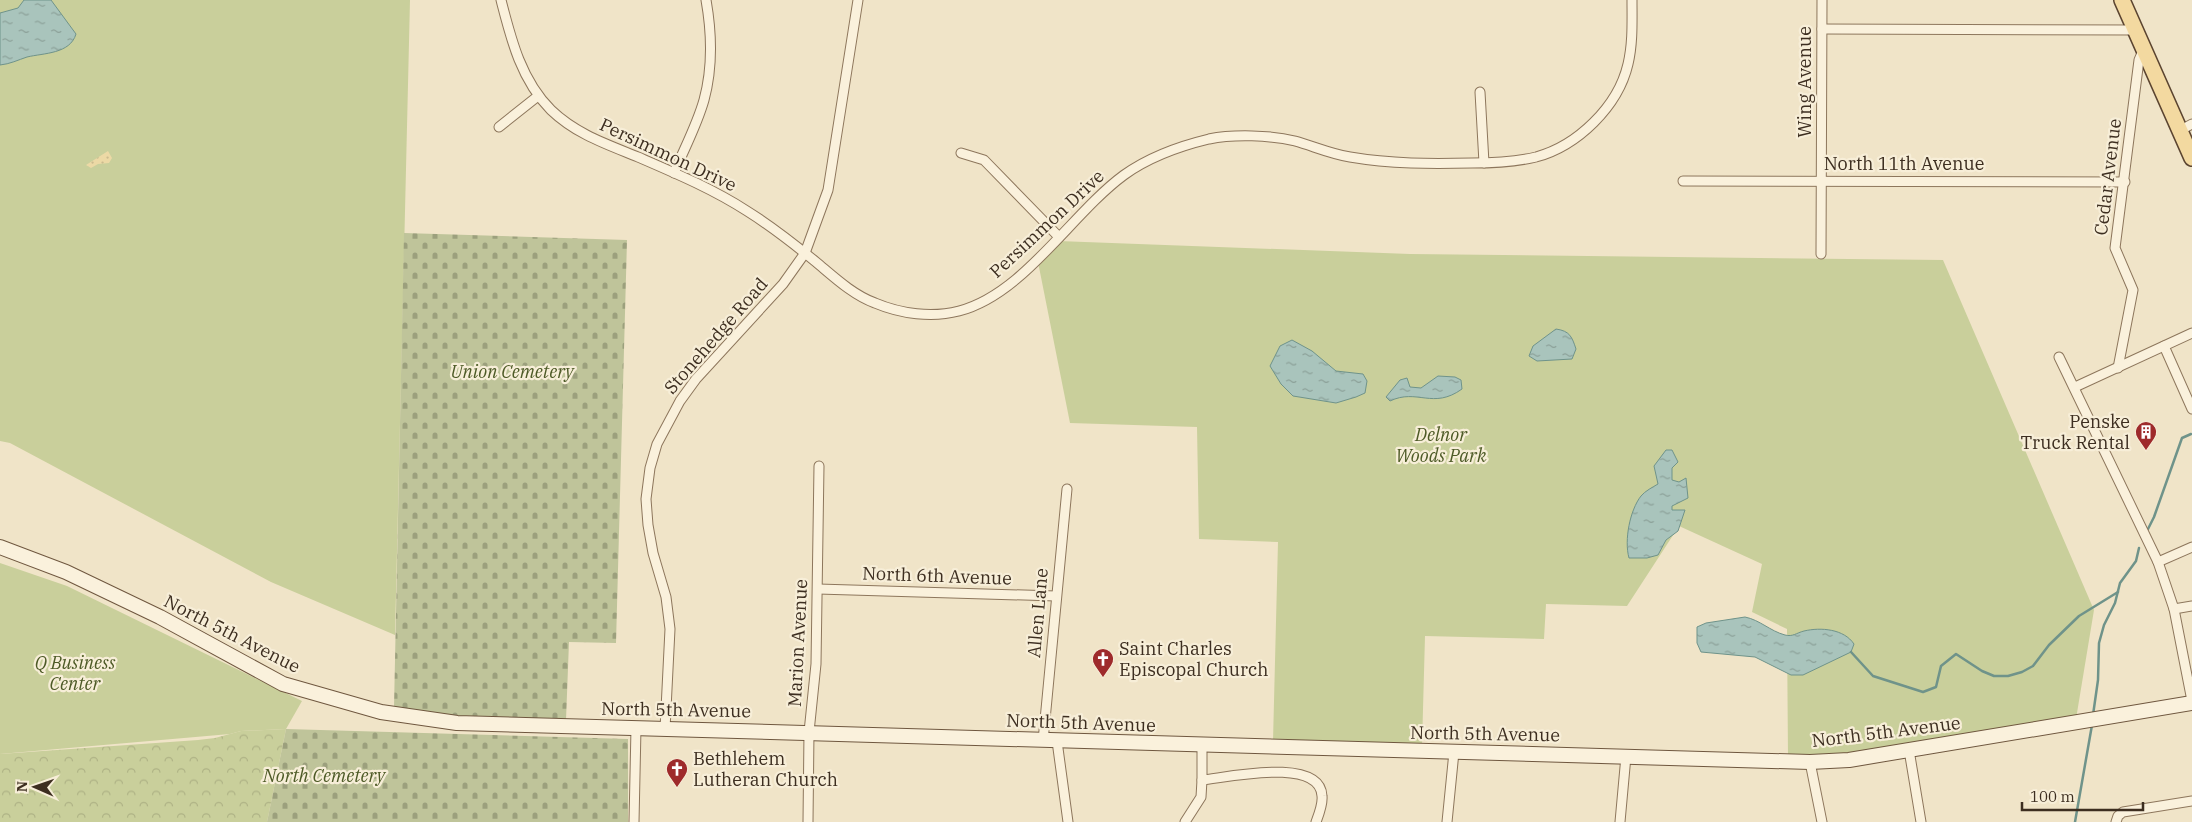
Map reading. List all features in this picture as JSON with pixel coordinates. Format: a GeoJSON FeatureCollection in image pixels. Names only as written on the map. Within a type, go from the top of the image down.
{"type":"FeatureCollection","features":[{"type":"Feature","properties":{"kind":"main road"},"geometry":{"type":"LineString","coordinates":[[2122,0],[2144,47],[2186,127],[2192,158]]}},
{"type":"Feature","properties":{"kind":"main road","name":"North 5th Avenue"},"geometry":{"type":"LineString","coordinates":[[0,547],[66,572],[160,617],[283,684],[357,707],[406,717],[457,723],[1810,762],[1849,760],[2192,702]]}},
{"type":"Feature","properties":{"kind":"street","name":"Persimmon Drive"},"geometry":{"type":"LineString","coordinates":[[501,0],[519,63],[538,96],[566,123],[587,136],[702,185],[746,210],[861,297],[876,304],[916,314],[940,314],[960,311],[1000,292],[1059,237],[1098,197],[1137,166],[1185,145],[1216,138],[1257,137],[1291,140],[1345,156],[1388,163],[1514,162],[1539,156],[1563,146],[1604,112],[1618,91],[1628,66],[1632,35],[1632,0]]}},
{"type":"Feature","properties":{"kind":"street"},"geometry":{"type":"LineString","coordinates":[[674,172],[703,102],[708,79],[711,30],[706,0]]}},
{"type":"Feature","properties":{"kind":"street","name":"Stonehedge Road"},"geometry":{"type":"LineString","coordinates":[[664,729],[670,629],[666,597],[653,553],[648,525],[646,498],[650,468],[666,423],[696,379],[783,284],[805,253],[828,190],[858,0]]}},
{"type":"Feature","properties":{"kind":"street","name":"Wing Avenue"},"geometry":{"type":"LineString","coordinates":[[1821,254],[1822,0]]}},
{"type":"Feature","properties":{"kind":"street"},"geometry":{"type":"LineString","coordinates":[[1822,29],[2136,30]]}},
{"type":"Feature","properties":{"kind":"street","name":"Cedar Avenue"},"geometry":{"type":"LineString","coordinates":[[2118,368],[2133,290],[2115,248],[2125,182],[2139,60],[2144,47]]}},
{"type":"Feature","properties":{"kind":"street"},"geometry":{"type":"LineString","coordinates":[[1480,92],[1484,163]]}},
{"type":"Feature","properties":{"kind":"street"},"geometry":{"type":"LineString","coordinates":[[499,127],[538,96]]}},
{"type":"Feature","properties":{"kind":"street"},"geometry":{"type":"LineString","coordinates":[[961,153],[984,160],[1059,237]]}},
{"type":"Feature","properties":{"kind":"street","name":"North 11th Avenue"},"geometry":{"type":"LineString","coordinates":[[1683,181],[2125,182]]}},
{"type":"Feature","properties":{"kind":"street"},"geometry":{"type":"LineString","coordinates":[[2075,387],[2192,333]]}},
{"type":"Feature","properties":{"kind":"street"},"geometry":{"type":"LineString","coordinates":[[2164,346],[2192,409]]}},
{"type":"Feature","properties":{"kind":"street"},"geometry":{"type":"LineString","coordinates":[[2059,357],[2158,562],[2174,609],[2192,702]]}},
{"type":"Feature","properties":{"kind":"street","name":"Marion Avenue"},"geometry":{"type":"LineString","coordinates":[[808,822],[809,732],[816,664],[819,466]]}},
{"type":"Feature","properties":{"kind":"street","name":"Allen Lane"},"geometry":{"type":"LineString","coordinates":[[1067,489],[1056,596],[1050,741],[1068,822]]}},
{"type":"Feature","properties":{"kind":"street"},"geometry":{"type":"LineString","coordinates":[[2158,562],[2192,547]]}},
{"type":"Feature","properties":{"kind":"street","name":"North 6th Avenue"},"geometry":{"type":"LineString","coordinates":[[818,589],[1056,596]]}},
{"type":"Feature","properties":{"kind":"street"},"geometry":{"type":"LineString","coordinates":[[2174,609],[2192,606]]}},
{"type":"Feature","properties":{"kind":"street"},"geometry":{"type":"LineString","coordinates":[[634,822],[636,728]]}},
{"type":"Feature","properties":{"kind":"street"},"geometry":{"type":"LineString","coordinates":[[1185,822],[1201,797],[1202,744]]}},
{"type":"Feature","properties":{"kind":"street"},"geometry":{"type":"LineString","coordinates":[[1910,750],[1921,822]]}},
{"type":"Feature","properties":{"kind":"street"},"geometry":{"type":"LineString","coordinates":[[1447,822],[1454,752]]}},
{"type":"Feature","properties":{"kind":"street"},"geometry":{"type":"LineString","coordinates":[[1620,822],[1626,756]]}},
{"type":"Feature","properties":{"kind":"street"},"geometry":{"type":"LineString","coordinates":[[1810,762],[1822,822]]}},
{"type":"Feature","properties":{"kind":"street"},"geometry":{"type":"LineString","coordinates":[[1202,780],[1269,771],[1284,771],[1308,778],[1320,788],[1322,794],[1316,822]]}},
{"type":"Feature","properties":{"kind":"street"},"geometry":{"type":"LineString","coordinates":[[2117,819],[2123,812],[2192,801]]}},
{"type":"Feature","properties":{"kind":"green space"},"geometry":{"type":"Polygon","coordinates":[[[0,0],[410,0],[395,635],[271,582],[10,443],[0,441],[0,0]]]}},
{"type":"Feature","properties":{"kind":"green space","name":"Union Cemetery"},"geometry":{"type":"Polygon","coordinates":[[[404,233],[627,240],[616,643],[569,642],[566,720],[468,717],[394,708],[404,233]]]}},
{"type":"Feature","properties":{"kind":"green space","name":"Delnor Woods Park"},"geometry":{"type":"Polygon","coordinates":[[[1058,241],[1410,254],[1943,260],[2094,610],[2076,719],[1849,757],[1788,758],[1787,629],[1752,612],[1762,564],[1679,526],[1627,606],[1546,604],[1544,639],[1425,636],[1422,746],[1273,741],[1278,542],[1199,539],[1197,427],[1070,423],[1038,262],[1058,241]]]}},
{"type":"Feature","properties":{"kind":"green space","name":"Q Business Center"},"geometry":{"type":"Polygon","coordinates":[[[0,563],[67,586],[302,701],[286,729],[241,731],[230,734],[0,754],[0,563]]]}},
{"type":"Feature","properties":{"kind":"green space"},"geometry":{"type":"Polygon","coordinates":[[[286,729],[267,822],[0,822],[0,754],[198,740],[215,738],[241,731],[286,729]]]}},
{"type":"Feature","properties":{"kind":"green space","name":"North Cemetery"},"geometry":{"type":"Polygon","coordinates":[[[286,729],[628,739],[628,822],[267,822],[286,729]]]}},
{"type":"Feature","properties":{"kind":"sand"},"geometry":{"type":"Polygon","coordinates":[[[108,151],[112,158],[109,163],[98,164],[91,168],[86,165],[108,151]]]}},
{"type":"Feature","properties":{"kind":"water"},"geometry":{"type":"Polygon","coordinates":[[[24,0],[51,0],[76,34],[73,41],[56,52],[27,57],[0,65],[0,13],[18,8],[24,0]]]}},
{"type":"Feature","properties":{"kind":"water"},"geometry":{"type":"Polygon","coordinates":[[[1556,329],[1564,331],[1572,338],[1576,349],[1572,359],[1537,361],[1529,356],[1533,346],[1556,329]]]}},
{"type":"Feature","properties":{"kind":"water"},"geometry":{"type":"Polygon","coordinates":[[[1292,340],[1312,351],[1336,371],[1363,374],[1367,381],[1365,393],[1336,403],[1293,396],[1281,384],[1270,366],[1280,346],[1292,340]]]}},
{"type":"Feature","properties":{"kind":"water"},"geometry":{"type":"Polygon","coordinates":[[[1438,376],[1455,377],[1461,380],[1462,389],[1452,395],[1434,399],[1409,397],[1390,401],[1386,397],[1400,380],[1407,378],[1410,387],[1421,388],[1438,376]]]}},
{"type":"Feature","properties":{"kind":"water"},"geometry":{"type":"Polygon","coordinates":[[[1666,450],[1672,450],[1678,462],[1672,468],[1672,480],[1679,482],[1686,478],[1688,498],[1672,506],[1672,510],[1685,510],[1678,531],[1666,540],[1658,555],[1647,558],[1629,558],[1627,543],[1631,517],[1641,496],[1658,484],[1654,466],[1666,450]]]}},
{"type":"Feature","properties":{"kind":"water"},"geometry":{"type":"Polygon","coordinates":[[[1745,617],[1785,635],[1811,630],[1832,630],[1844,635],[1854,644],[1851,652],[1803,675],[1791,675],[1755,657],[1701,652],[1697,643],[1697,627],[1706,623],[1745,617]]]}},
{"type":"Feature","properties":{"kind":"waterway"},"geometry":{"type":"LineString","coordinates":[[2148,529],[2182,438],[2191,434]]}},
{"type":"Feature","properties":{"kind":"waterway"},"geometry":{"type":"LineString","coordinates":[[2093,715],[2098,680],[2099,643],[2104,625],[2115,603],[2120,583],[2136,561],[2139,548]]}},
{"type":"Feature","properties":{"kind":"waterway"},"geometry":{"type":"LineString","coordinates":[[1851,652],[1873,676],[1923,692],[1936,687],[1941,666],[1956,654],[1982,671],[1994,676],[2008,676],[2033,666],[2049,645],[2079,616],[2118,592]]}},
{"type":"Feature","properties":{"kind":"waterway"},"geometry":{"type":"LineString","coordinates":[[2075,822],[2092,725]]}},
{"type":"Feature","properties":{"kind":"place","name":"Penske Truck Rental"},"geometry":{"type":"Point","coordinates":[2146,451]}},
{"type":"Feature","properties":{"kind":"place","name":"Saint Charles Episcopal Church"},"geometry":{"type":"Point","coordinates":[1103,678]}},
{"type":"Feature","properties":{"kind":"place","name":"Bethlehem Lutheran Church"},"geometry":{"type":"Point","coordinates":[677,788]}}]}
